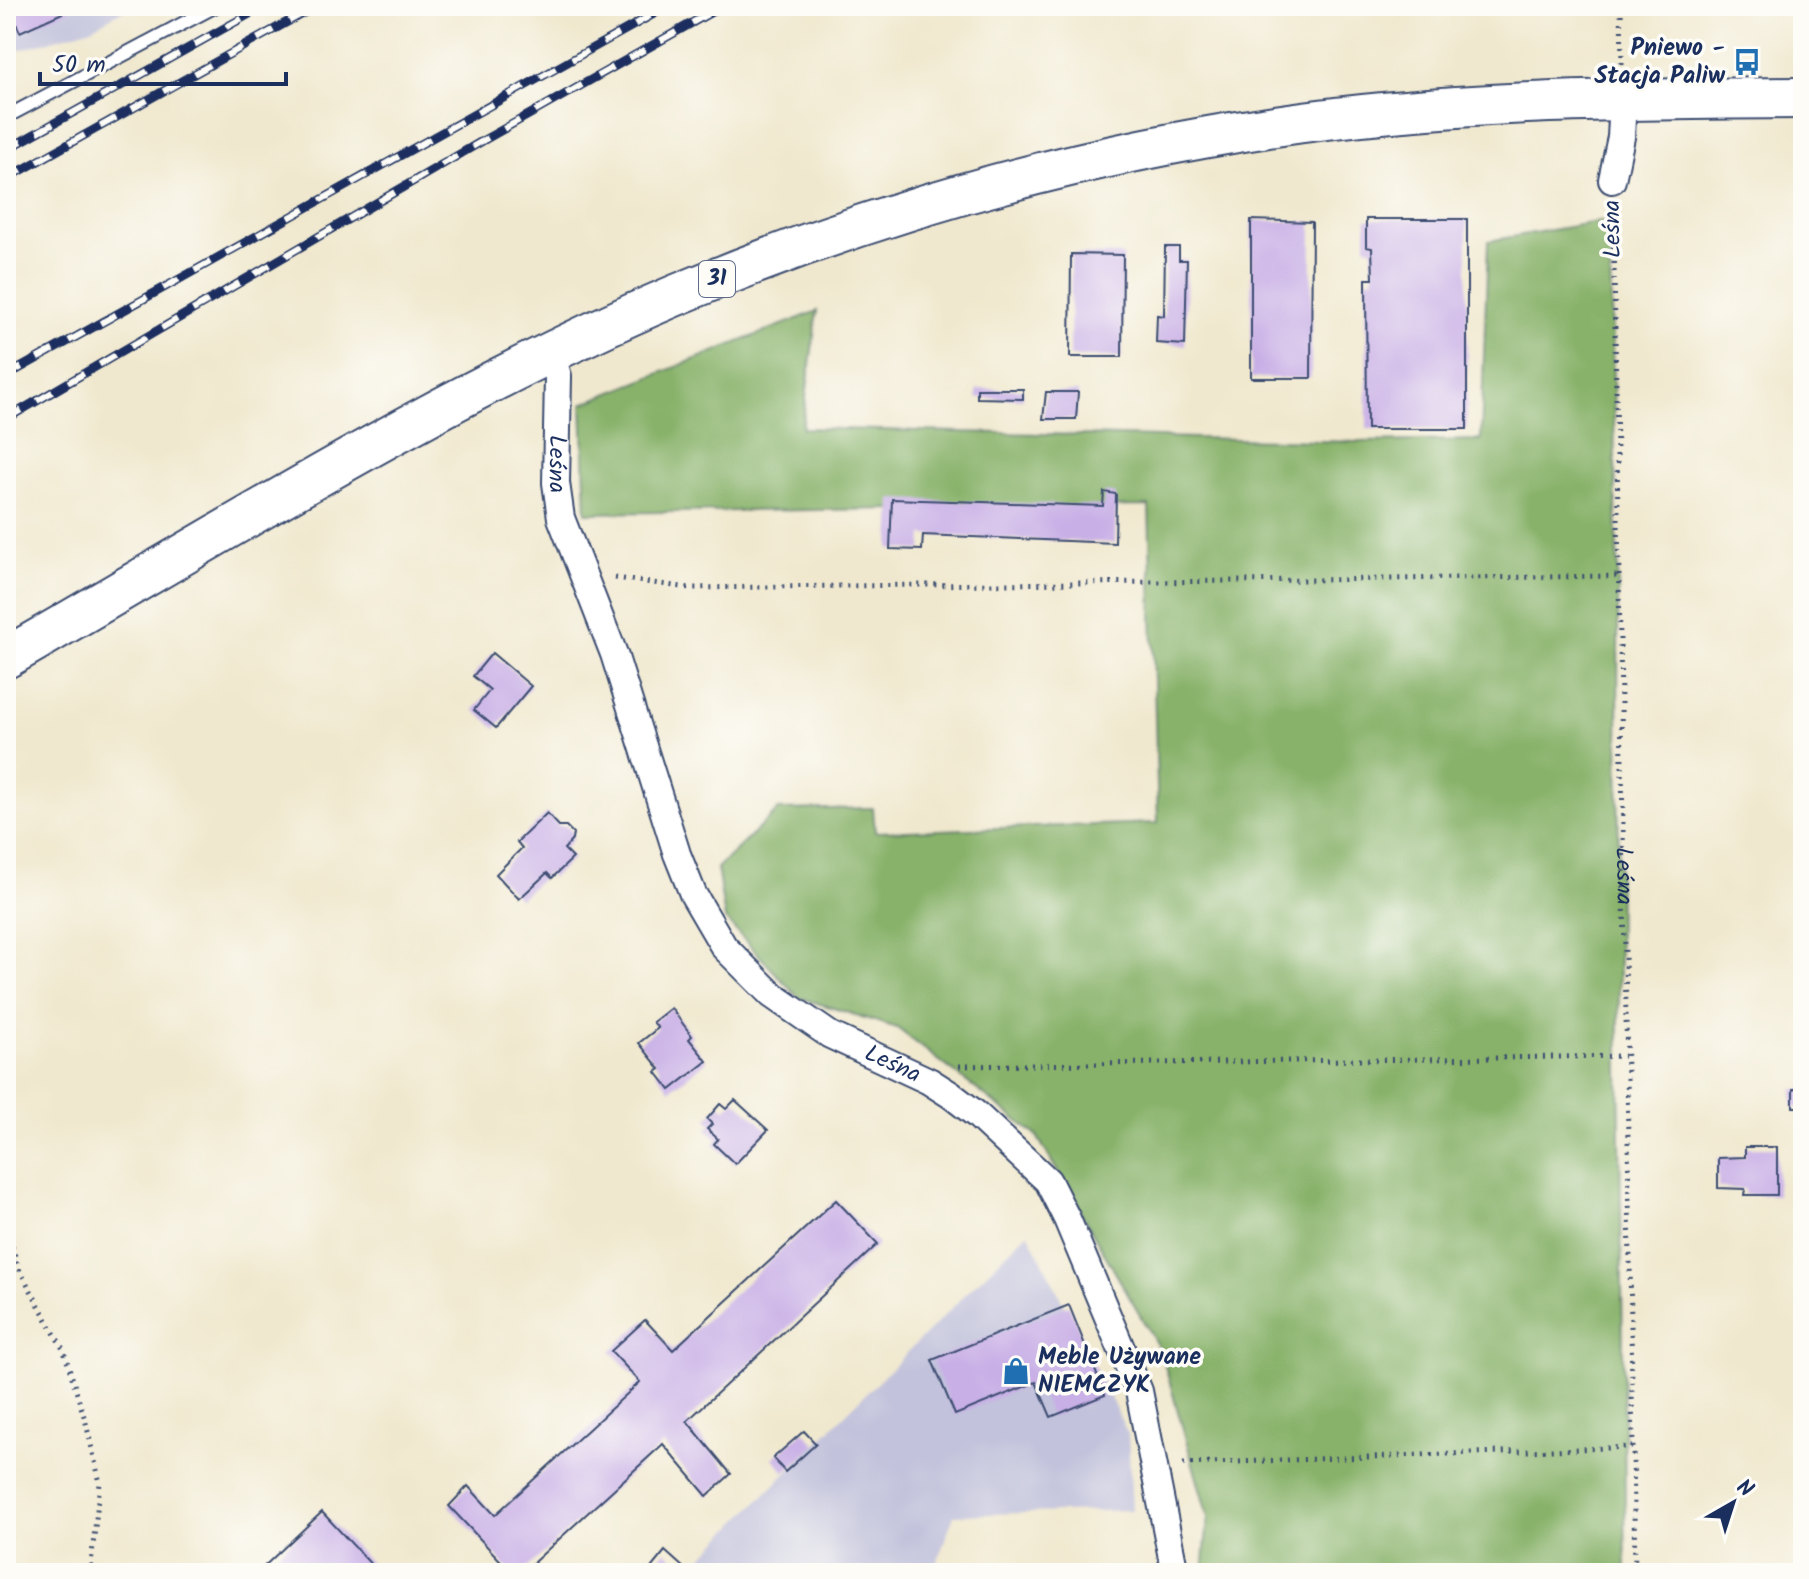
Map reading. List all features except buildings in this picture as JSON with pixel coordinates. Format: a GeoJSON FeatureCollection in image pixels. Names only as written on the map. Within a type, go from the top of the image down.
{"type":"FeatureCollection","features":[{"type":"Feature","properties":{"kind":"main road","name":"31"},"geometry":{"type":"LineString","coordinates":[[6,658],[406,428],[551,353],[672,297],[785,252],[896,214],[1104,157],[1279,125],[1501,104],[1803,98]]}},
{"type":"Feature","properties":{"kind":"street"},"geometry":{"type":"LineString","coordinates":[[1612,180],[1621,137],[1623,100]]}},
{"type":"Feature","properties":{"kind":"street","name":"Leśna"},"geometry":{"type":"LineString","coordinates":[[551,353],[558,376],[557,492],[561,518],[614,654],[685,876],[724,947],[759,984],[830,1035],[929,1081],[965,1105],[1028,1160],[1051,1187],[1135,1381],[1175,1573]]}},
{"type":"Feature","properties":{"kind":"lane"},"geometry":{"type":"LineString","coordinates":[[6,117],[216,6]]}},
{"type":"Feature","properties":{"kind":"path"},"geometry":{"type":"LineString","coordinates":[[1621,6],[1623,100]]}},
{"type":"Feature","properties":{"kind":"path","name":"Leśna"},"geometry":{"type":"LineString","coordinates":[[1612,180],[1624,1056],[1635,1573]]}},
{"type":"Feature","properties":{"kind":"path"},"geometry":{"type":"LineString","coordinates":[[582,573],[690,588],[1618,576]]}},
{"type":"Feature","properties":{"kind":"path"},"geometry":{"type":"LineString","coordinates":[[898,1067],[1624,1056]]}},
{"type":"Feature","properties":{"kind":"path"},"geometry":{"type":"LineString","coordinates":[[6,1223],[18,1267],[64,1351],[86,1423],[100,1483],[90,1573]]}},
{"type":"Feature","properties":{"kind":"path"},"geometry":{"type":"LineString","coordinates":[[1154,1465],[1632,1447]]}},
{"type":"Feature","properties":{"kind":"shaded area"},"geometry":{"type":"Polygon","coordinates":[[[6,6],[130,6],[92,28],[6,54],[6,6]]]}},
{"type":"Feature","properties":{"kind":"shaded area"},"geometry":{"type":"Polygon","coordinates":[[[1028,1232],[1128,1434],[1132,1510],[954,1515],[933,1573],[686,1573],[1028,1232]]]}},
{"type":"Feature","properties":{"kind":"green space"},"geometry":{"type":"Polygon","coordinates":[[[1609,220],[1618,576],[1619,1064],[1626,1573],[1203,1573],[1208,1517],[1161,1352],[1037,1136],[897,1028],[798,997],[725,919],[717,868],[778,810],[873,808],[875,832],[1158,823],[1149,506],[586,513],[582,404],[817,311],[802,428],[1358,442],[1481,440],[1488,241],[1609,220]]]}},
{"type":"Feature","properties":{"kind":"railway"},"geometry":{"type":"LineString","coordinates":[[6,150],[264,6]]}},
{"type":"Feature","properties":{"kind":"railway"},"geometry":{"type":"LineString","coordinates":[[6,179],[316,6]]}},
{"type":"Feature","properties":{"kind":"railway"},"geometry":{"type":"LineString","coordinates":[[6,376],[668,6]]}},
{"type":"Feature","properties":{"kind":"railway"},"geometry":{"type":"LineString","coordinates":[[6,419],[484,140],[722,6]]}},
{"type":"Feature","properties":{"kind":"place","name":"Pniewo - Stacja Paliw"},"geometry":{"type":"Point","coordinates":[1747,62]}},
{"type":"Feature","properties":{"kind":"place","name":"Meble Używane NIEMCZYK"},"geometry":{"type":"Point","coordinates":[1016,1371]}}]}
